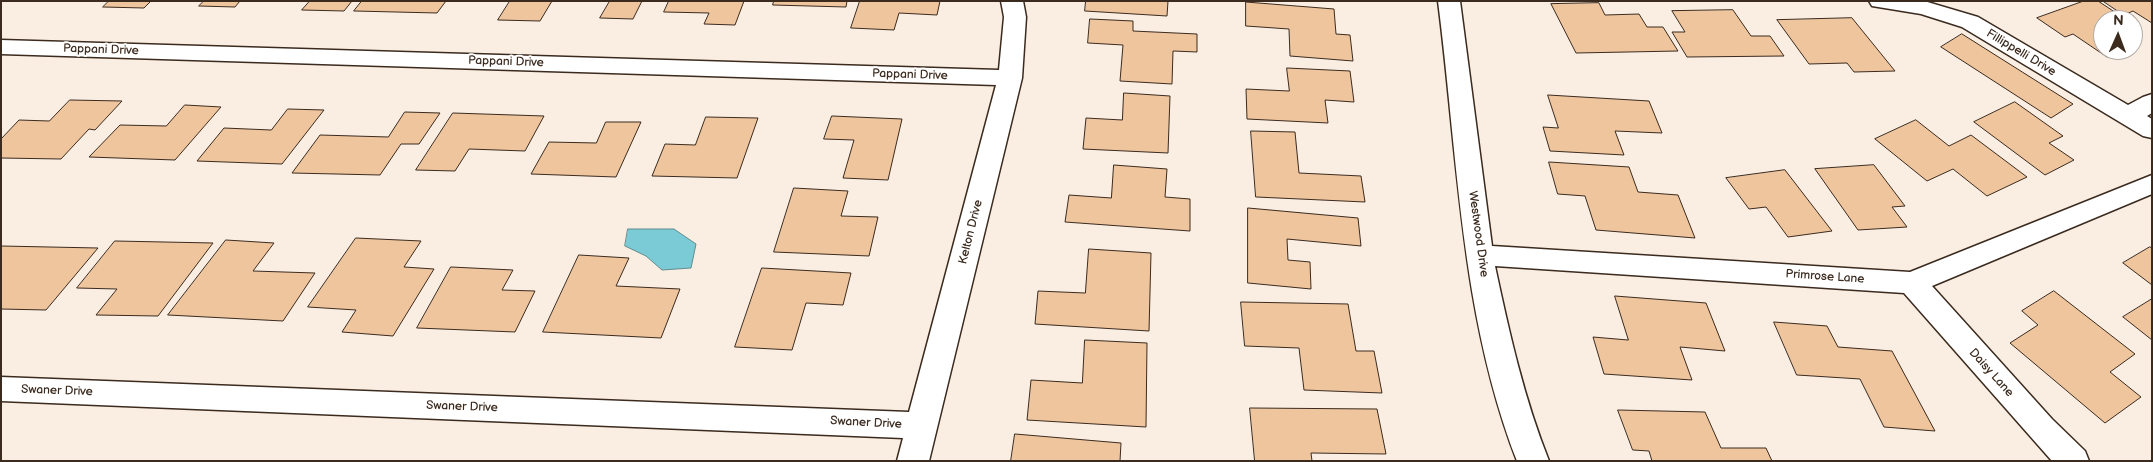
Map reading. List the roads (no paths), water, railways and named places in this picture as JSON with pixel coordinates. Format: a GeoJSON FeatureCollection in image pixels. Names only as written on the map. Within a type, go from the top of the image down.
{"type":"FeatureCollection","features":[{"type":"Feature","properties":{"kind":"street","name":"Kelton Drive"},"geometry":{"type":"LineString","coordinates":[[913,461],[1010,78],[1015,17],[1012,1]]}},
{"type":"Feature","properties":{"kind":"street","name":"Westwood Drive"},"geometry":{"type":"LineString","coordinates":[[1449,1],[1479,255],[1495,337],[1525,441],[1533,461]]}},
{"type":"Feature","properties":{"kind":"street","name":"Fillippelli Drive"},"geometry":{"type":"LineString","coordinates":[[1880,1],[1924,8],[1970,22],[2152,130]]}},
{"type":"Feature","properties":{"kind":"street","name":"Pappani Drive"},"geometry":{"type":"LineString","coordinates":[[1,47],[1010,78]]}},
{"type":"Feature","properties":{"kind":"street"},"geometry":{"type":"LineString","coordinates":[[2128,116],[2152,102]]}},
{"type":"Feature","properties":{"kind":"street","name":"Primrose Lane"},"geometry":{"type":"LineString","coordinates":[[1479,255],[1912,282],[2152,184]]}},
{"type":"Feature","properties":{"kind":"street","name":"Daisy Lane"},"geometry":{"type":"LineString","coordinates":[[1912,282],[2034,421],[2073,461]]}},
{"type":"Feature","properties":{"kind":"street","name":"Swaner Drive"},"geometry":{"type":"LineString","coordinates":[[1,389],[922,426]]}},
{"type":"Feature","properties":{"kind":"water"},"geometry":{"type":"Polygon","coordinates":[[[628,229],[674,229],[696,244],[691,268],[662,270],[646,256],[625,246],[628,229]]]}}]}
